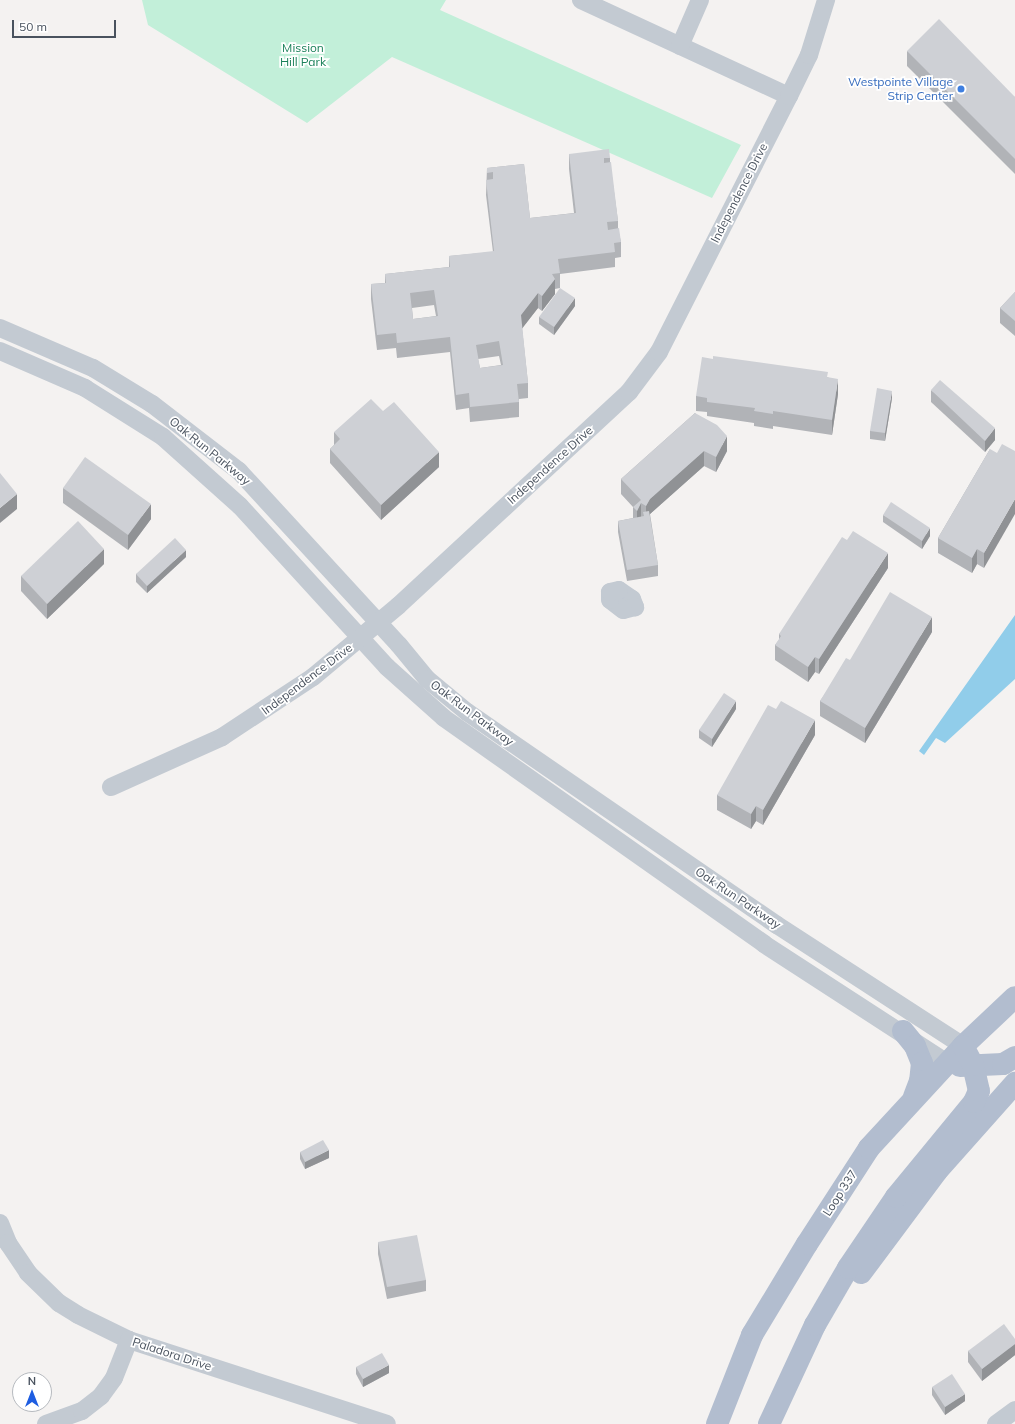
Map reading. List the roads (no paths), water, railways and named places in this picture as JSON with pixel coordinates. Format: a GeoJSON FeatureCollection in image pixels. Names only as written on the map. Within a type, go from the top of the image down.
{"type":"FeatureCollection","features":[{"type":"Feature","properties":{"kind":"main road","name":"Loop 337"},"geometry":{"type":"LineString","coordinates":[[717,1424],[752,1335],[807,1244],[869,1148],[963,1046],[1015,997]]}},
{"type":"Feature","properties":{"kind":"main road"},"geometry":{"type":"LineString","coordinates":[[902,1032],[915,1046],[922,1063],[920,1081],[912,1101]]}},
{"type":"Feature","properties":{"kind":"main road"},"geometry":{"type":"LineString","coordinates":[[769,1424],[816,1325],[848,1268],[896,1197],[974,1102],[979,1091],[974,1067],[963,1046]]}},
{"type":"Feature","properties":{"kind":"main road"},"geometry":{"type":"LineString","coordinates":[[947,1063],[974,1067],[1003,1064],[1015,1057]]}},
{"type":"Feature","properties":{"kind":"main road"},"geometry":{"type":"LineString","coordinates":[[784,1424],[820,1345],[855,1281],[937,1171],[1015,1083]]}},
{"type":"Feature","properties":{"kind":"street"},"geometry":{"type":"LineString","coordinates":[[581,0],[789,96]]}},
{"type":"Feature","properties":{"kind":"street"},"geometry":{"type":"LineString","coordinates":[[680,46],[700,0]]}},
{"type":"Feature","properties":{"kind":"street","name":"Independence Drive"},"geometry":{"type":"LineString","coordinates":[[111,787],[222,737],[288,695],[362,639],[593,427],[640,379],[659,352],[789,96],[809,55],[826,0]]}},
{"type":"Feature","properties":{"kind":"street","name":"Oak Run Parkway"},"geometry":{"type":"LineString","coordinates":[[0,328],[59,352],[124,386],[239,471],[379,623],[427,679],[467,712],[777,925],[963,1046]]}},
{"type":"Feature","properties":{"kind":"street","name":"Oak Run Parkway"},"geometry":{"type":"LineString","coordinates":[[0,351],[85,388],[163,437],[240,506],[387,667],[444,718],[764,944],[902,1032],[947,1063]]}},
{"type":"Feature","properties":{"kind":"street","name":"Paladora Drive"},"geometry":{"type":"LineString","coordinates":[[0,1223],[4,1245],[28,1273],[59,1302],[78,1316],[130,1340],[386,1424]]}},
{"type":"Feature","properties":{"kind":"street"},"geometry":{"type":"LineString","coordinates":[[46,1424],[82,1411],[101,1396],[114,1378],[130,1340]]}},
{"type":"Feature","properties":{"kind":"street"},"geometry":{"type":"LineString","coordinates":[[996,1424],[1015,1410]]}},
{"type":"Feature","properties":{"kind":"water"},"geometry":{"type":"Polygon","coordinates":[[[1015,615],[1015,679],[945,743],[936,738],[924,755],[919,751],[1015,615]]]}},
{"type":"Feature","properties":{"kind":"place","name":"Westpointe Village Strip Center"},"geometry":{"type":"Point","coordinates":[961,89]}},
{"type":"Feature","properties":{"kind":"park label","name":"Mission Hill Park"},"geometry":{"type":"Point","coordinates":[303,55]}}]}
